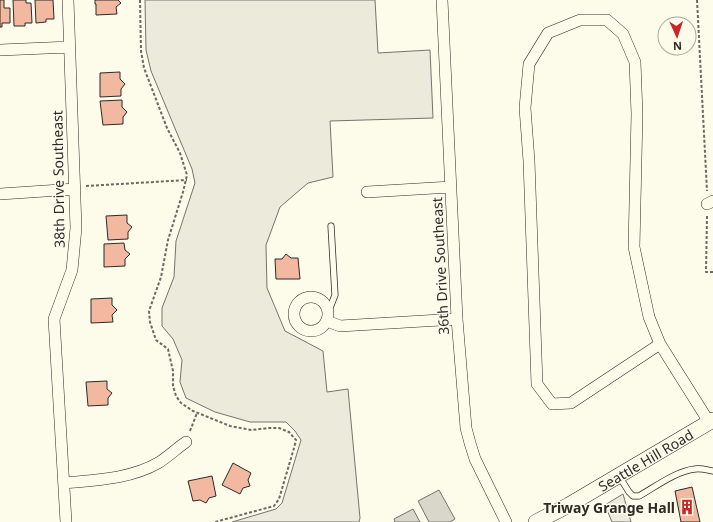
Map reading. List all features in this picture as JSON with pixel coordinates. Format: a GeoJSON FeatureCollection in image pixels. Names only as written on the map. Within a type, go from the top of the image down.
{"type":"FeatureCollection","features":[{"type":"Feature","properties":{"kind":"main road","name":"Seattle Hill Road"},"geometry":{"type":"LineString","coordinates":[[536,522],[569,505],[712,423]]}},
{"type":"Feature","properties":{"kind":"street","name":"38th Drive Southeast"},"geometry":{"type":"LineString","coordinates":[[66,522],[54,319],[72,270],[76,228],[68,0]]}},
{"type":"Feature","properties":{"kind":"street","name":"36th Drive Southeast"},"geometry":{"type":"LineString","coordinates":[[442,0],[458,319],[466,428],[475,459],[506,522]]}},
{"type":"Feature","properties":{"kind":"street"},"geometry":{"type":"LineString","coordinates":[[660,344],[571,403],[552,404],[537,384],[529,161],[525,108],[529,64],[548,33],[580,20],[607,20],[624,34],[635,62],[637,114],[634,247],[649,317],[660,344],[712,423]]}},
{"type":"Feature","properties":{"kind":"street"},"geometry":{"type":"LineString","coordinates":[[0,50],[70,47]]}},
{"type":"Feature","properties":{"kind":"street"},"geometry":{"type":"LineString","coordinates":[[367,192],[451,187]]}},
{"type":"Feature","properties":{"kind":"street"},"geometry":{"type":"LineString","coordinates":[[0,194],[75,188]]}},
{"type":"Feature","properties":{"kind":"street"},"geometry":{"type":"LineString","coordinates":[[328,317],[340,326],[458,319]]}},
{"type":"Feature","properties":{"kind":"street"},"geometry":{"type":"LineString","coordinates":[[64,483],[105,480],[141,470],[159,463],[186,442]]}},
{"type":"Feature","properties":{"kind":"lane"},"geometry":{"type":"LineString","coordinates":[[328,317],[335,295],[331,226]]}},
{"type":"Feature","properties":{"kind":"lane"},"geometry":{"type":"LineString","coordinates":[[619,476],[633,496],[639,496],[685,471],[695,468],[713,471]]}},
{"type":"Feature","properties":{"kind":"path"},"geometry":{"type":"LineString","coordinates":[[140,0],[141,51],[144,68],[167,128],[180,153],[187,175],[187,180],[168,240],[160,277],[150,311],[150,322],[156,340],[168,349],[173,371],[173,386],[176,396],[181,403],[197,413],[230,426],[251,430],[279,428],[289,432],[296,440],[280,499],[274,506],[215,522]]}},
{"type":"Feature","properties":{"kind":"path"},"geometry":{"type":"LineString","coordinates":[[697,0],[703,113],[710,202],[706,272],[713,272]]}},
{"type":"Feature","properties":{"kind":"path"},"geometry":{"type":"LineString","coordinates":[[75,188],[187,180]]}},
{"type":"Feature","properties":{"kind":"path"},"geometry":{"type":"LineString","coordinates":[[186,442],[197,413]]}},
{"type":"Feature","properties":{"kind":"shaded area"},"geometry":{"type":"Polygon","coordinates":[[[145,0],[375,0],[378,53],[430,50],[433,118],[330,121],[333,177],[308,183],[280,207],[266,245],[267,288],[285,331],[323,351],[327,392],[348,389],[360,518],[359,522],[232,522],[276,509],[282,503],[301,440],[286,422],[250,422],[215,412],[186,398],[180,382],[182,360],[173,339],[162,326],[162,308],[174,277],[176,241],[195,183],[192,169],[151,71],[146,50],[145,0]]]}},
{"type":"Feature","properties":{"kind":"shaded area"},"geometry":{"type":"Polygon","coordinates":[[[439,490],[455,519],[450,522],[429,522],[418,501],[439,490]]]}},
{"type":"Feature","properties":{"kind":"shaded area"},"geometry":{"type":"Polygon","coordinates":[[[623,494],[631,522],[612,522],[605,505],[623,494]]]}},
{"type":"Feature","properties":{"kind":"shaded area"},"geometry":{"type":"Polygon","coordinates":[[[413,509],[420,522],[395,522],[394,519],[413,509]]]}},
{"type":"Feature","properties":{"kind":"building"},"geometry":{"type":"Polygon","coordinates":[[[0,0],[4,0],[4,8],[10,8],[10,23],[2,23],[2,27],[0,27],[0,0]]]}},
{"type":"Feature","properties":{"kind":"building"},"geometry":{"type":"Polygon","coordinates":[[[13,0],[26,0],[26,3],[31,3],[32,23],[25,23],[25,26],[14,26],[13,0]]]}},
{"type":"Feature","properties":{"kind":"building"},"geometry":{"type":"Polygon","coordinates":[[[35,0],[53,0],[54,19],[46,19],[46,22],[36,23],[35,0]]]}},
{"type":"Feature","properties":{"kind":"building"},"geometry":{"type":"Polygon","coordinates":[[[95,0],[118,0],[121,3],[116,7],[117,14],[96,15],[95,0]]]}},
{"type":"Feature","properties":{"kind":"building"},"geometry":{"type":"Polygon","coordinates":[[[120,72],[120,79],[125,84],[121,89],[121,96],[100,97],[100,73],[120,72]]]}},
{"type":"Feature","properties":{"kind":"building"},"geometry":{"type":"Polygon","coordinates":[[[122,100],[122,107],[127,112],[123,117],[123,124],[103,125],[100,101],[122,100]]]}},
{"type":"Feature","properties":{"kind":"building"},"geometry":{"type":"Polygon","coordinates":[[[127,215],[127,223],[132,227],[128,232],[128,239],[108,240],[106,216],[127,215]]]}},
{"type":"Feature","properties":{"kind":"building"},"geometry":{"type":"Polygon","coordinates":[[[124,243],[125,250],[130,254],[125,259],[125,266],[104,267],[104,244],[124,243]]]}},
{"type":"Feature","properties":{"kind":"building"},"geometry":{"type":"Polygon","coordinates":[[[286,254],[291,258],[298,258],[300,279],[276,279],[275,259],[282,259],[286,254]]]}},
{"type":"Feature","properties":{"kind":"building"},"geometry":{"type":"Polygon","coordinates":[[[112,298],[112,305],[117,310],[112,315],[113,322],[91,323],[91,299],[112,298]]]}},
{"type":"Feature","properties":{"kind":"building"},"geometry":{"type":"Polygon","coordinates":[[[107,381],[107,389],[112,393],[108,398],[108,405],[88,406],[86,382],[107,381]]]}},
{"type":"Feature","properties":{"kind":"building"},"geometry":{"type":"Polygon","coordinates":[[[233,463],[251,473],[248,480],[250,486],[243,488],[240,494],[222,485],[233,463]]]}},
{"type":"Feature","properties":{"kind":"building"},"geometry":{"type":"Polygon","coordinates":[[[212,476],[216,496],[209,498],[206,503],[200,500],[193,501],[188,481],[212,476]]]}},
{"type":"Feature","properties":{"kind":"building","name":"Triway Grange Hall"},"geometry":{"type":"Polygon","coordinates":[[[692,487],[700,522],[681,522],[675,491],[692,487]]]}},
{"type":"Feature","properties":{"kind":"place","name":"Triway Grange Hall"},"geometry":{"type":"Point","coordinates":[687,507]}}]}
